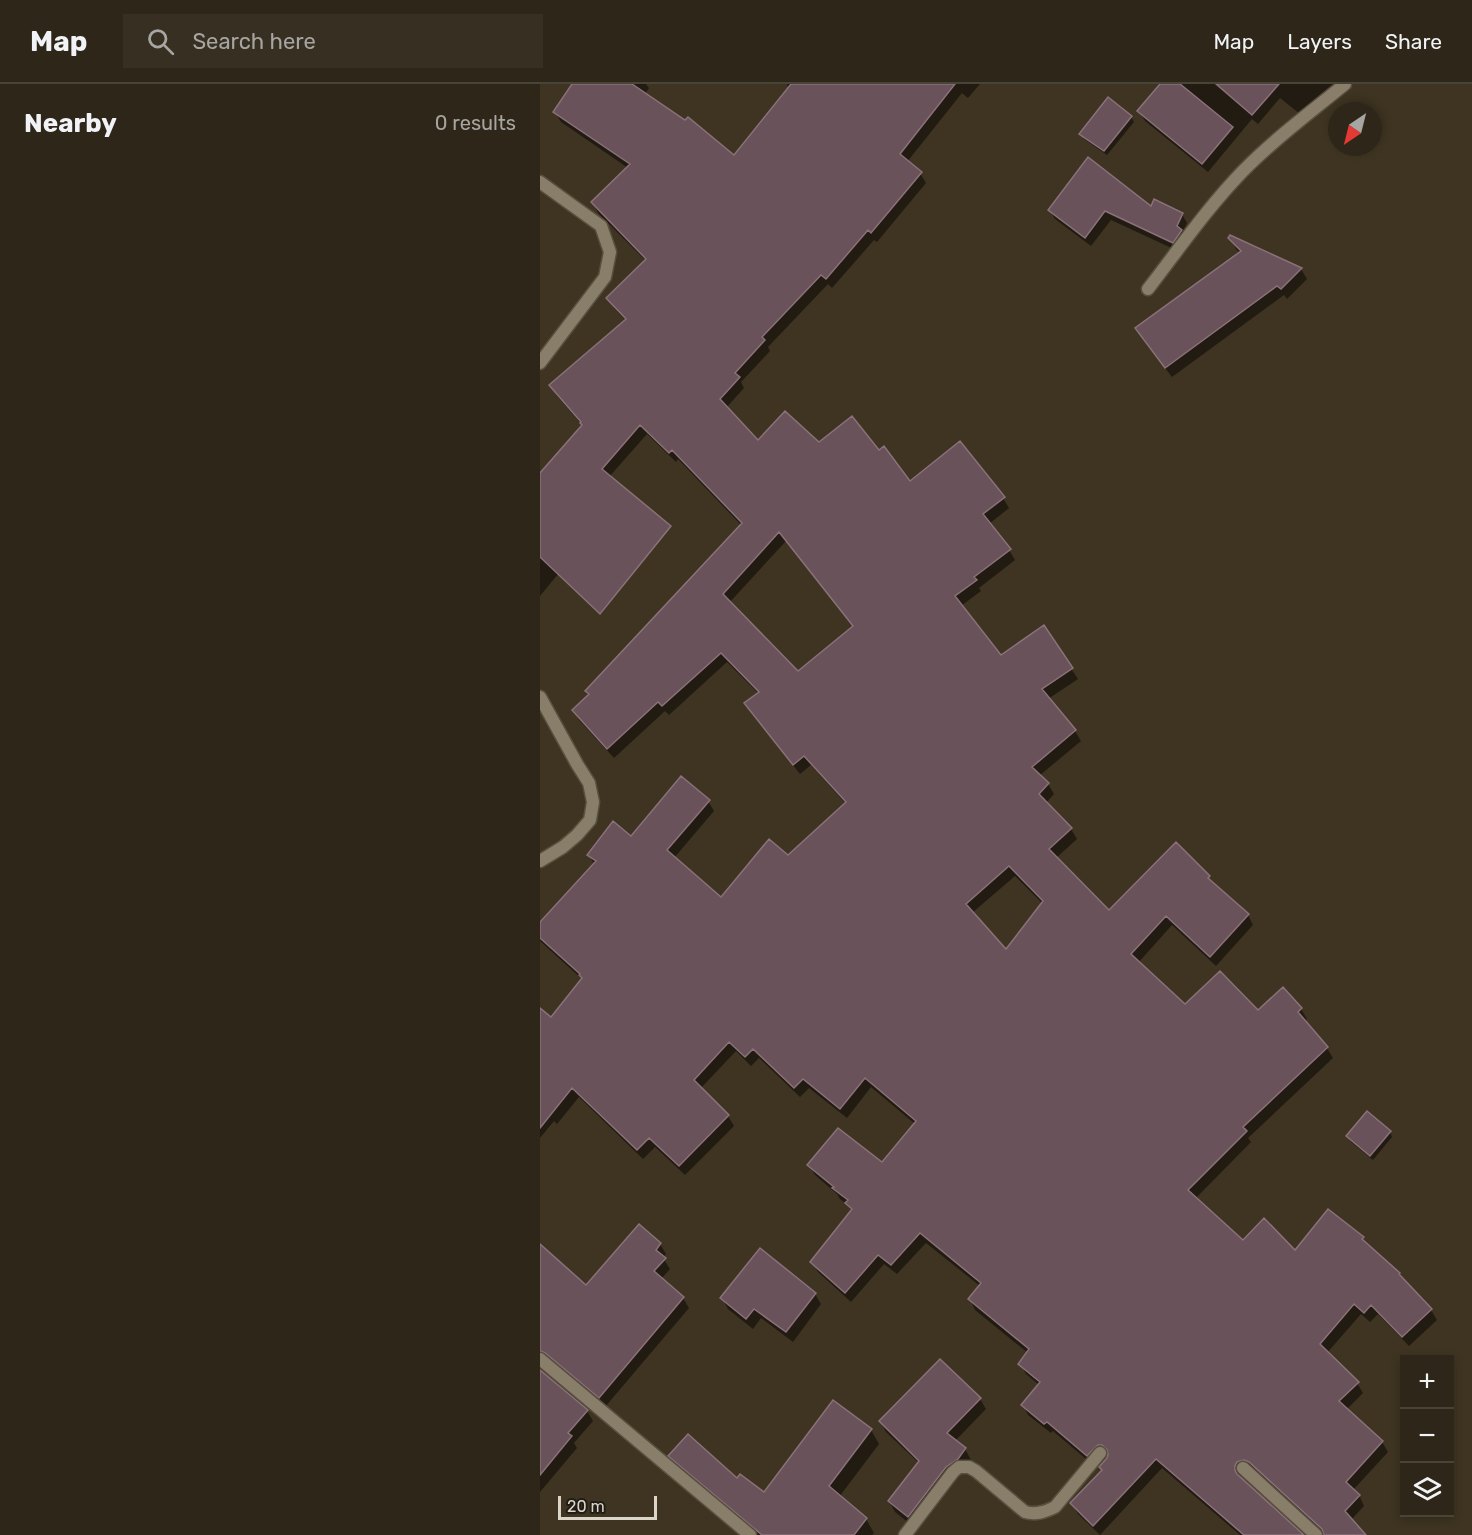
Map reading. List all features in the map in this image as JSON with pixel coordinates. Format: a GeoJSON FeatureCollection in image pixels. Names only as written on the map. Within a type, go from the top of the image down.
{"type":"FeatureCollection","features":[{"type":"Feature","properties":{"kind":"street"},"geometry":{"type":"LineString","coordinates":[[1148,289],[1219,197],[1245,169],[1345,84]]}},
{"type":"Feature","properties":{"kind":"street"},"geometry":{"type":"LineString","coordinates":[[540,182],[601,226],[610,252],[605,277],[540,363]]}},
{"type":"Feature","properties":{"kind":"street"},"geometry":{"type":"LineString","coordinates":[[540,696],[589,783],[593,802],[590,820],[577,835],[563,848],[540,861]]}},
{"type":"Feature","properties":{"kind":"street"},"geometry":{"type":"LineString","coordinates":[[540,1359],[750,1535]]}},
{"type":"Feature","properties":{"kind":"street"},"geometry":{"type":"LineString","coordinates":[[905,1535],[959,1467],[969,1467],[976,1471],[1025,1512],[1033,1514],[1055,1507],[1100,1453]]}},
{"type":"Feature","properties":{"kind":"street"},"geometry":{"type":"LineString","coordinates":[[1243,1468],[1316,1535]]}},
{"type":"Feature","properties":{"kind":"building"},"geometry":{"type":"Polygon","coordinates":[[[572,84],[632,84],[685,120],[688,117],[734,155],[791,84],[955,84],[900,154],[922,172],[871,233],[868,230],[826,279],[821,275],[762,337],[765,340],[735,373],[740,377],[720,399],[758,440],[785,411],[819,442],[852,416],[879,450],[884,446],[910,481],[960,441],[1005,497],[983,514],[1011,549],[974,577],[977,580],[955,596],[1001,655],[1044,625],[1073,668],[1042,689],[1076,730],[1032,767],[1049,783],[1039,794],[1072,828],[1049,849],[1109,910],[1176,842],[1210,876],[1208,878],[1249,914],[1210,957],[1166,916],[1131,954],[1185,1004],[1220,971],[1258,1010],[1283,987],[1302,1008],[1298,1012],[1328,1047],[1243,1127],[1247,1131],[1188,1190],[1243,1240],[1264,1218],[1295,1250],[1328,1209],[1364,1237],[1362,1239],[1400,1273],[1432,1309],[1402,1337],[1371,1305],[1364,1313],[1354,1304],[1320,1344],[1359,1382],[1339,1401],[1383,1441],[1346,1482],[1360,1495],[1345,1511],[1366,1535],[1324,1535],[1322,1529],[1249,1462],[1244,1460],[1237,1462],[1235,1466],[1237,1474],[1304,1535],[1244,1535],[1156,1459],[1093,1526],[1070,1503],[1102,1470],[1099,1467],[1107,1458],[1107,1450],[1102,1445],[1098,1445],[1087,1456],[1047,1422],[1044,1424],[1021,1405],[1040,1382],[1018,1364],[1029,1349],[968,1299],[981,1283],[920,1233],[891,1265],[878,1255],[845,1293],[810,1262],[852,1209],[845,1203],[848,1200],[807,1165],[838,1128],[882,1162],[916,1121],[865,1078],[840,1109],[803,1079],[794,1088],[753,1049],[745,1057],[729,1042],[694,1080],[729,1115],[679,1166],[649,1138],[637,1150],[572,1088],[540,1128],[540,1008],[551,1017],[582,978],[540,938],[540,922],[596,861],[587,855],[613,821],[631,836],[681,776],[710,800],[667,850],[721,897],[769,839],[788,855],[846,802],[804,756],[793,765],[744,703],[759,692],[721,653],[662,706],[658,702],[607,749],[572,710],[589,694],[585,691],[742,523],[672,450],[669,453],[640,425],[602,469],[671,526],[600,614],[540,557],[540,473],[582,425],[549,385],[626,319],[606,298],[646,259],[591,202],[630,164],[553,112],[572,84]],[[779,532],[723,594],[798,671],[853,626],[779,532]],[[1009,866],[966,904],[1006,949],[1043,901],[1009,866]]]}},
{"type":"Feature","properties":{"kind":"building"},"geometry":{"type":"Polygon","coordinates":[[[1160,84],[1180,84],[1233,127],[1202,164],[1137,111],[1160,84]]]}},
{"type":"Feature","properties":{"kind":"building"},"geometry":{"type":"Polygon","coordinates":[[[1216,84],[1279,84],[1252,115],[1216,84]]]}},
{"type":"Feature","properties":{"kind":"building"},"geometry":{"type":"Polygon","coordinates":[[[1108,97],[1132,116],[1104,151],[1079,134],[1108,97]]]}},
{"type":"Feature","properties":{"kind":"building"},"geometry":{"type":"Polygon","coordinates":[[[1088,157],[1151,206],[1154,199],[1183,213],[1177,226],[1182,230],[1173,243],[1105,211],[1085,238],[1048,210],[1088,157]]]}},
{"type":"Feature","properties":{"kind":"building"},"geometry":{"type":"Polygon","coordinates":[[[1230,235],[1302,268],[1281,289],[1277,286],[1165,368],[1135,328],[1241,251],[1228,238],[1230,235]]]}},
{"type":"Feature","properties":{"kind":"building"},"geometry":{"type":"Polygon","coordinates":[[[1367,1111],[1391,1131],[1370,1156],[1346,1136],[1367,1111]]]}},
{"type":"Feature","properties":{"kind":"building"},"geometry":{"type":"Polygon","coordinates":[[[639,1224],[661,1243],[656,1250],[666,1258],[654,1271],[684,1297],[599,1398],[540,1351],[540,1244],[586,1285],[639,1224]]]}},
{"type":"Feature","properties":{"kind":"building"},"geometry":{"type":"Polygon","coordinates":[[[760,1248],[816,1293],[786,1332],[754,1309],[746,1319],[720,1298],[760,1248]]]}},
{"type":"Feature","properties":{"kind":"building"},"geometry":{"type":"Polygon","coordinates":[[[940,1359],[981,1398],[947,1433],[966,1448],[958,1459],[946,1467],[908,1517],[888,1501],[919,1461],[879,1421],[940,1359]]]}},
{"type":"Feature","properties":{"kind":"building"},"geometry":{"type":"Polygon","coordinates":[[[540,1370],[588,1410],[568,1433],[572,1436],[540,1475],[540,1370]]]}},
{"type":"Feature","properties":{"kind":"building"},"geometry":{"type":"Polygon","coordinates":[[[833,1400],[872,1429],[829,1486],[867,1518],[854,1535],[762,1535],[668,1456],[688,1434],[737,1478],[740,1474],[764,1492],[833,1400]]]}}]}
